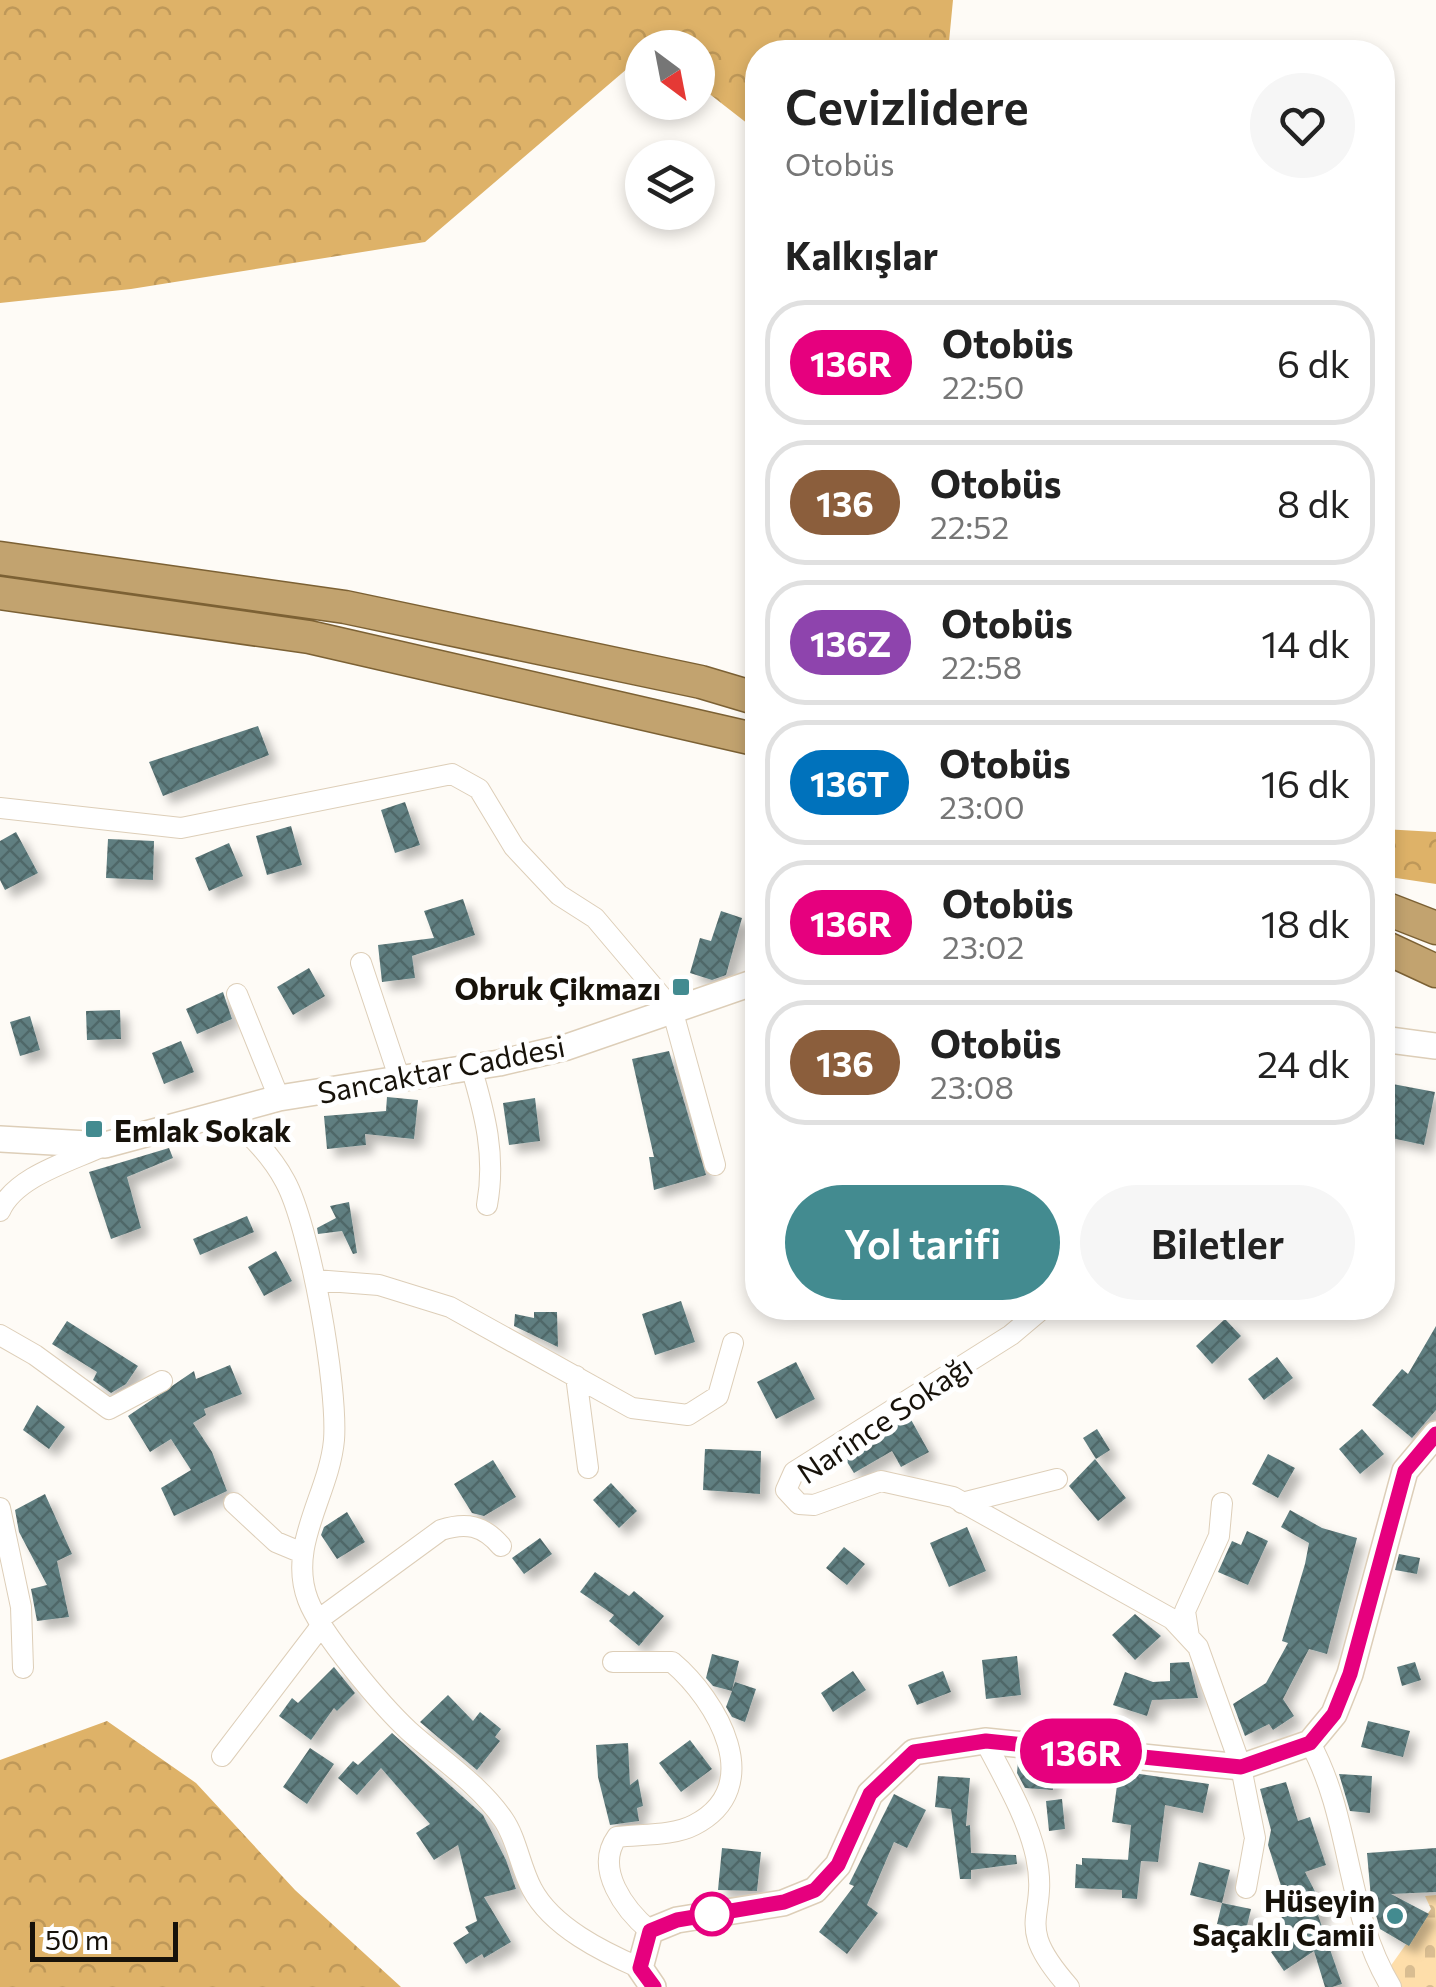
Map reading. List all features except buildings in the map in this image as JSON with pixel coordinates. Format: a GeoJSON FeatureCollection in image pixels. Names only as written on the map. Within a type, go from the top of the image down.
{"type":"FeatureCollection","features":[{"type":"Feature","properties":{"kind":"highway"},"geometry":{"type":"LineString","coordinates":[[0,558],[344,607],[701,682],[745,695]]}},
{"type":"Feature","properties":{"kind":"highway"},"geometry":{"type":"LineString","coordinates":[[0,592],[309,637],[745,737]]}},
{"type":"Feature","properties":{"kind":"highway"},"geometry":{"type":"LineString","coordinates":[[1395,913],[1436,928]]}},
{"type":"Feature","properties":{"kind":"highway"},"geometry":{"type":"LineString","coordinates":[[1395,952],[1436,971]]}},
{"type":"Feature","properties":{"kind":"street"},"geometry":{"type":"LineString","coordinates":[[0,808],[180,828],[452,774],[479,788],[514,847],[559,895],[595,918],[672,1010],[715,1165]]}},
{"type":"Feature","properties":{"kind":"street"},"geometry":{"type":"LineString","coordinates":[[361,963],[399,1078]]}},
{"type":"Feature","properties":{"kind":"street","name":"Sancaktar Caddesi"},"geometry":{"type":"LineString","coordinates":[[0,1139],[104,1145],[279,1098],[470,1068],[567,1047],[745,985]]}},
{"type":"Feature","properties":{"kind":"street"},"geometry":{"type":"LineString","coordinates":[[237,994],[279,1098]]}},
{"type":"Feature","properties":{"kind":"street"},"geometry":{"type":"LineString","coordinates":[[1395,1041],[1436,1046]]}},
{"type":"Feature","properties":{"kind":"street"},"geometry":{"type":"LineString","coordinates":[[470,1068],[488,1126],[492,1178],[487,1205]]}},
{"type":"Feature","properties":{"kind":"street"},"geometry":{"type":"LineString","coordinates":[[226,1113],[265,1149],[287,1184],[314,1280],[330,1374],[334,1440],[318,1506],[300,1552],[307,1598],[320,1623],[406,1728],[504,1820],[533,1891],[548,1908],[608,1954],[647,1977],[650,1931],[620,1898],[609,1860],[611,1845],[617,1837],[686,1828],[712,1813],[732,1771],[732,1746],[716,1713],[672,1662],[613,1662]]}},
{"type":"Feature","properties":{"kind":"street"},"geometry":{"type":"LineString","coordinates":[[0,1211],[5,1200],[27,1182],[104,1145]]}},
{"type":"Feature","properties":{"kind":"street"},"geometry":{"type":"LineString","coordinates":[[314,1280],[379,1284],[450,1307],[632,1408],[688,1414],[718,1396],[732,1343]]}},
{"type":"Feature","properties":{"kind":"street","name":"Narince Sokağı"},"geometry":{"type":"LineString","coordinates":[[1028,1320],[794,1472],[786,1490],[798,1504],[814,1504],[881,1481],[962,1503],[1172,1618],[1198,1648],[1241,1767],[1254,1838],[1246,1888]]}},
{"type":"Feature","properties":{"kind":"street"},"geometry":{"type":"LineString","coordinates":[[0,1335],[109,1409],[162,1381]]}},
{"type":"Feature","properties":{"kind":"street"},"geometry":{"type":"LineString","coordinates":[[576,1376],[588,1468]]}},
{"type":"Feature","properties":{"kind":"street"},"geometry":{"type":"LineString","coordinates":[[650,1931],[677,1920],[784,1902],[815,1890],[838,1865],[870,1794],[914,1752],[986,1741],[1241,1767],[1310,1743],[1334,1714],[1350,1674],[1405,1471],[1436,1434]]}},
{"type":"Feature","properties":{"kind":"street","name":"Narince Sokağı"},"geometry":{"type":"LineString","coordinates":[[962,1503],[1057,1479]]}},
{"type":"Feature","properties":{"kind":"street"},"geometry":{"type":"LineString","coordinates":[[234,1503],[276,1542],[300,1552]]}},
{"type":"Feature","properties":{"kind":"street"},"geometry":{"type":"LineString","coordinates":[[1188,1637],[1186,1611],[1219,1536],[1222,1503]]}},
{"type":"Feature","properties":{"kind":"street"},"geometry":{"type":"LineString","coordinates":[[0,1508],[21,1607],[23,1668]]}},
{"type":"Feature","properties":{"kind":"street"},"geometry":{"type":"LineString","coordinates":[[222,1756],[320,1623],[441,1530],[462,1523],[489,1532],[501,1546]]}},
{"type":"Feature","properties":{"kind":"street"},"geometry":{"type":"LineString","coordinates":[[986,1741],[1030,1829],[1038,1862],[1032,1922],[1037,1943],[1069,1987]]}},
{"type":"Feature","properties":{"kind":"street"},"geometry":{"type":"LineString","coordinates":[[1310,1743],[1328,1782],[1363,1932],[1391,1987]]}},
{"type":"Feature","properties":{"kind":"green space"},"geometry":{"type":"Polygon","coordinates":[[[0,0],[953,0],[949,40],[745,40],[745,122],[715,98],[715,30],[625,30],[625,71],[425,242],[131,289],[0,303],[0,0]]]}},
{"type":"Feature","properties":{"kind":"green space"},"geometry":{"type":"Polygon","coordinates":[[[1395,830],[1436,832],[1436,884],[1395,878],[1395,830]]]}},
{"type":"Feature","properties":{"kind":"green space"},"geometry":{"type":"Polygon","coordinates":[[[107,1721],[196,1783],[295,1890],[401,1987],[0,1987],[0,1760],[107,1721]]]}},
{"type":"Feature","properties":{"kind":"green space"},"geometry":{"type":"Polygon","coordinates":[[[1436,1895],[1436,1987],[1397,1987],[1387,1971],[1431,1909],[1425,1896],[1436,1895]]]}},
{"type":"Feature","properties":{"kind":"bus line","name":"136R"},"geometry":{"type":"LineString","coordinates":[[654,1987],[640,1968],[650,1931],[677,1920],[784,1902],[815,1890],[838,1865],[870,1794],[914,1752],[986,1741],[1241,1767],[1310,1743],[1334,1714],[1350,1674],[1405,1471],[1436,1434]]}},
{"type":"Feature","properties":{"kind":"place","name":"Obruk Çikmazı"},"geometry":{"type":"Point","coordinates":[681,987]}},
{"type":"Feature","properties":{"kind":"place","name":"Emlak Sokak"},"geometry":{"type":"Point","coordinates":[94,1129]}},
{"type":"Feature","properties":{"kind":"place","name":"Hüseyin Saçaklı Camii"},"geometry":{"type":"Point","coordinates":[1395,1916]}}]}
